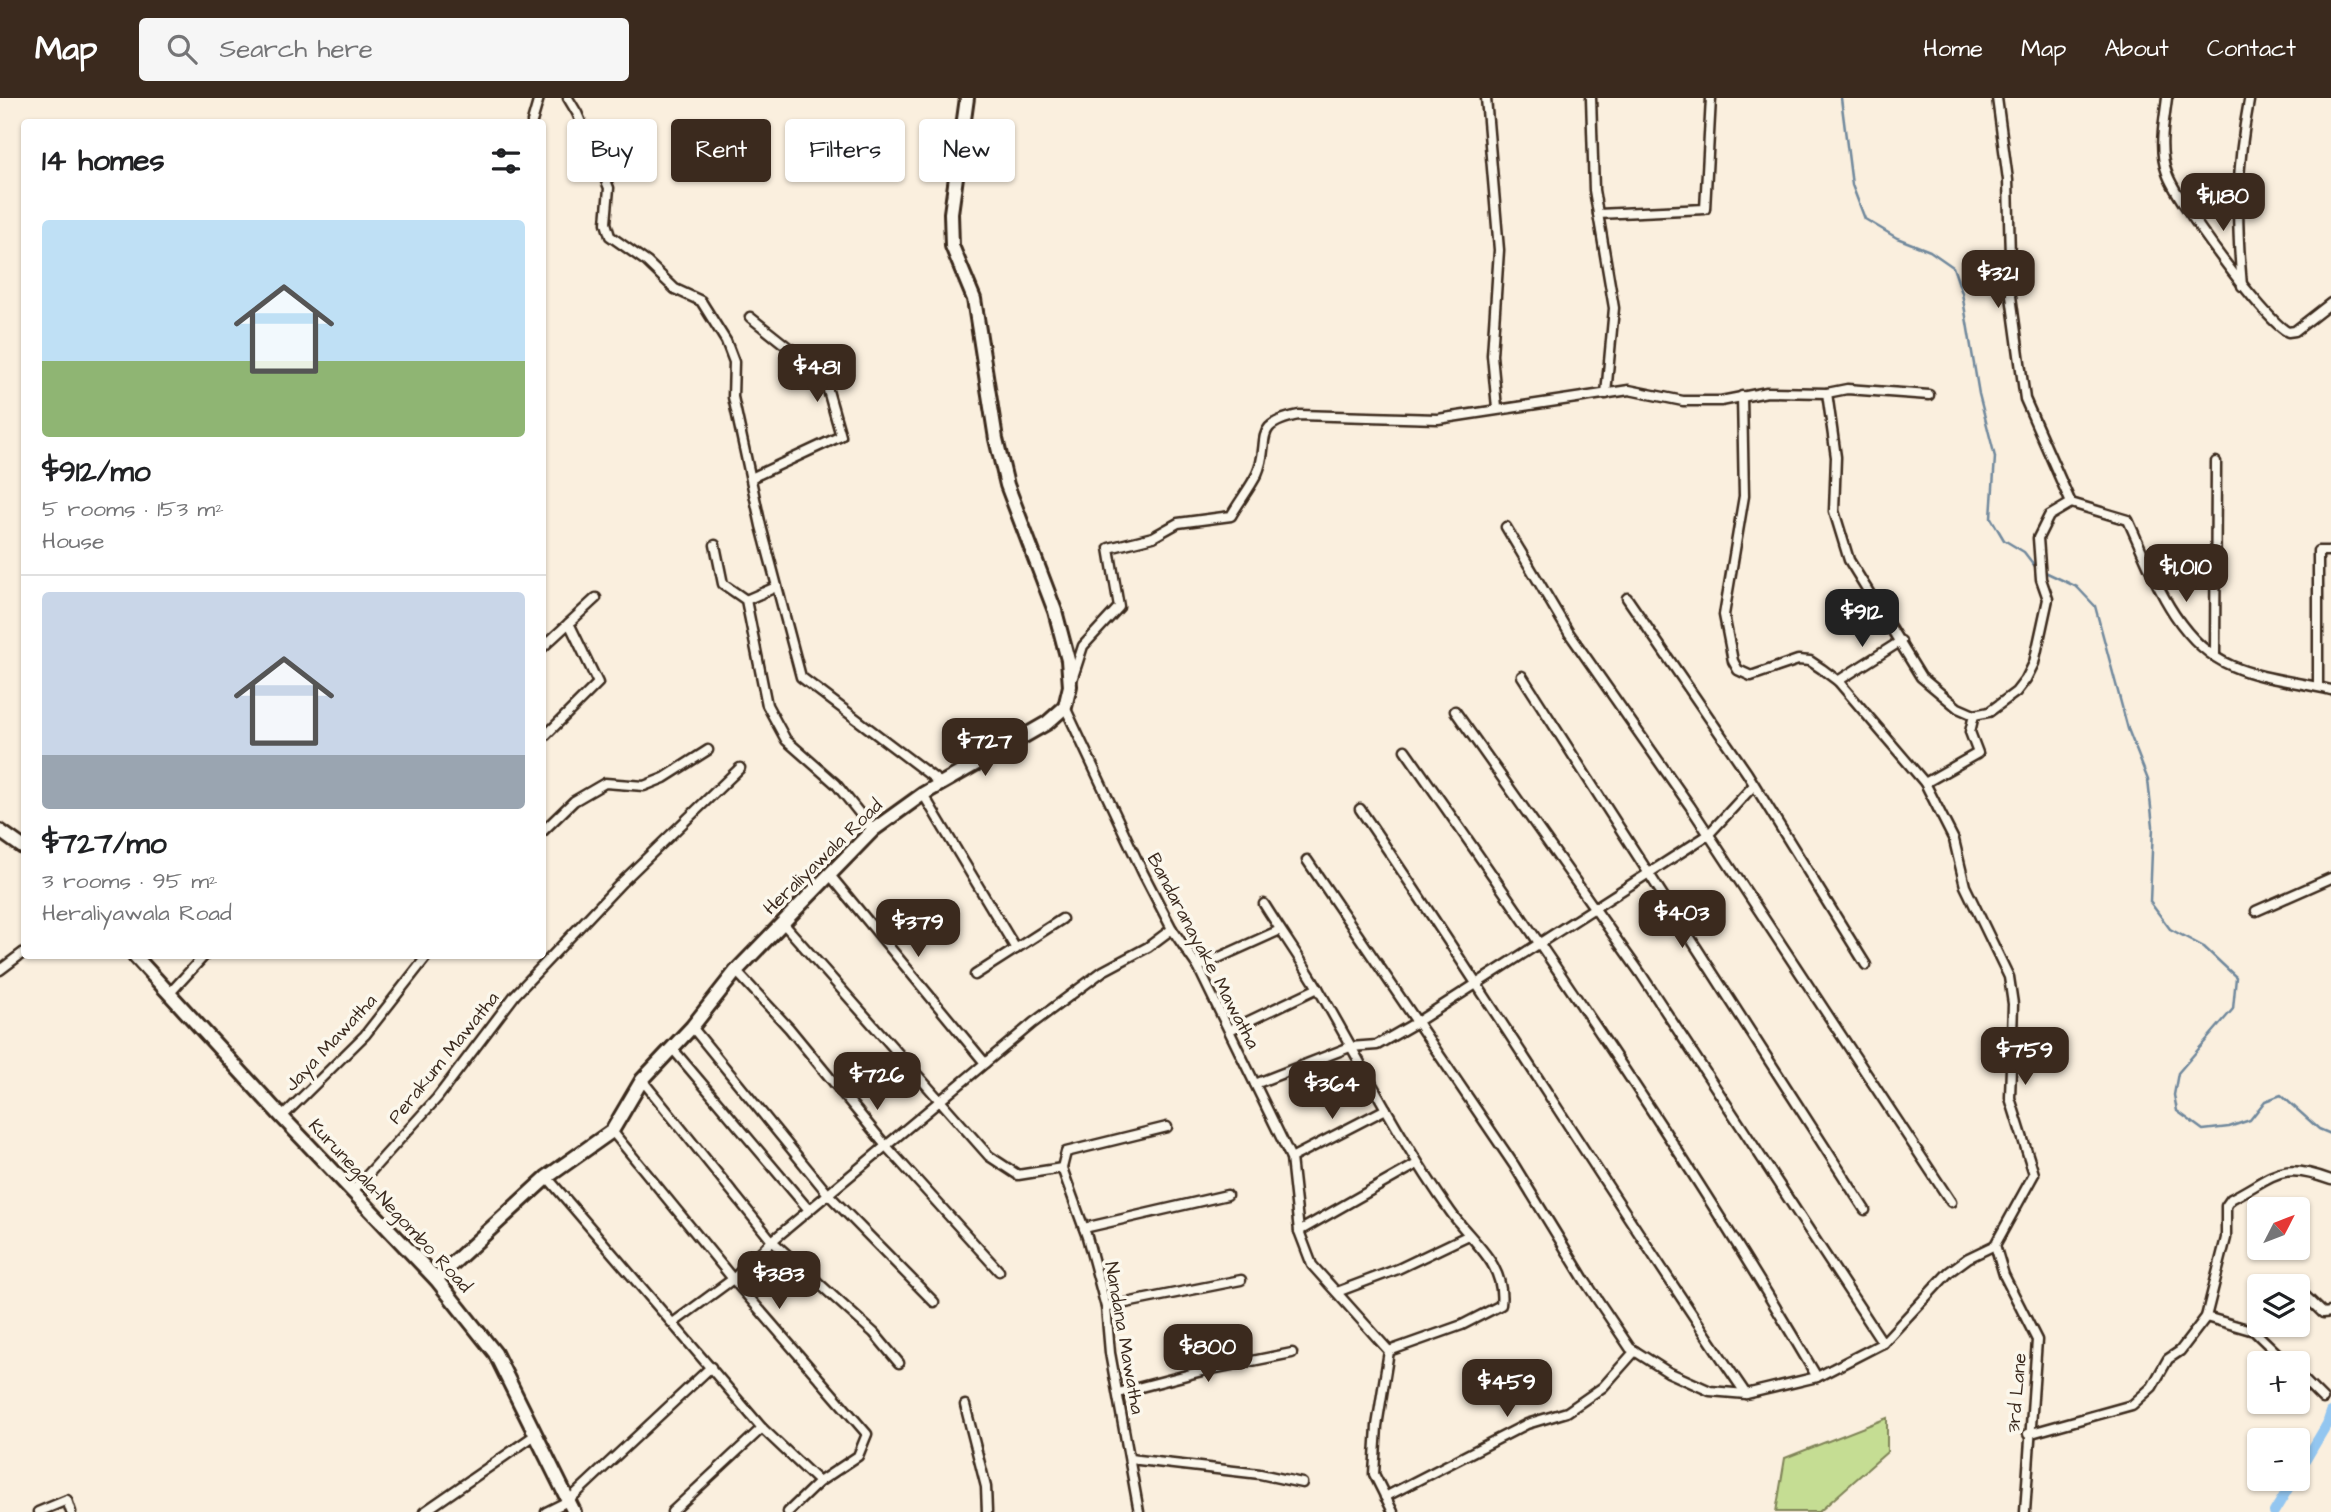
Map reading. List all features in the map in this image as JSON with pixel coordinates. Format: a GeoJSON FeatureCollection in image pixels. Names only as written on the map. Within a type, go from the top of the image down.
{"type":"FeatureCollection","features":[{"type":"Feature","properties":{"kind":"street"},"geometry":{"type":"LineString","coordinates":[[533,119],[539,98]]}},
{"type":"Feature","properties":{"kind":"street"},"geometry":{"type":"LineString","coordinates":[[568,98],[609,188],[611,197],[606,223],[610,236],[647,262],[675,289],[701,301],[726,341],[734,362],[733,397],[751,478],[776,587],[801,677],[942,784]]}},
{"type":"Feature","properties":{"kind":"street"},"geometry":{"type":"LineString","coordinates":[[967,98],[951,212],[952,246],[974,299],[993,420],[1007,485],[1059,624],[1068,660],[1070,686]]}},
{"type":"Feature","properties":{"kind":"street"},"geometry":{"type":"LineString","coordinates":[[1486,98],[1499,250],[1492,355],[1497,408]]}},
{"type":"Feature","properties":{"kind":"street"},"geometry":{"type":"LineString","coordinates":[[1591,98],[1598,214],[1614,308],[1606,394]]}},
{"type":"Feature","properties":{"kind":"street"},"geometry":{"type":"LineString","coordinates":[[1598,214],[1705,209],[1712,98]]}},
{"type":"Feature","properties":{"kind":"street"},"geometry":{"type":"LineString","coordinates":[[1997,98],[2008,180],[2011,296],[2025,399],[2071,503]]}},
{"type":"Feature","properties":{"kind":"street"},"geometry":{"type":"LineString","coordinates":[[2167,98],[2163,136],[2167,176],[2242,287],[2288,332],[2295,331],[2331,303]]}},
{"type":"Feature","properties":{"kind":"street"},"geometry":{"type":"LineString","coordinates":[[2242,287],[2235,214],[2239,153],[2249,101]]}},
{"type":"Feature","properties":{"kind":"street"},"geometry":{"type":"LineString","coordinates":[[750,317],[789,348],[821,366],[841,436],[751,478]]}},
{"type":"Feature","properties":{"kind":"street"},"geometry":{"type":"LineString","coordinates":[[1065,707],[1083,646],[1119,607],[1109,548],[1153,537],[1178,523],[1231,516],[1258,472],[1264,435],[1277,419],[1299,415],[1438,418],[1629,390],[1683,401],[1721,401],[1767,392],[1827,393],[1847,389],[1929,395]]}},
{"type":"Feature","properties":{"kind":"street"},"geometry":{"type":"LineString","coordinates":[[1827,393],[1836,457],[1834,511],[1849,560],[1921,677],[1958,708],[1974,715],[1989,712],[2016,692],[2034,663],[2048,599],[2041,579],[2038,538],[2049,516],[2071,503],[2128,520],[2168,605],[2204,650],[2232,666],[2331,690]]}},
{"type":"Feature","properties":{"kind":"street"},"geometry":{"type":"LineString","coordinates":[[1307,860],[1514,1165],[1591,1291],[1635,1351],[1668,1372],[1710,1391],[1746,1394],[1817,1377],[1883,1343],[1949,1272],[1968,1258],[1995,1245],[2034,1174],[2010,1098],[2013,1004],[2009,977],[1965,886],[1954,841],[1925,783],[1838,681],[1810,661],[1787,662],[1751,676],[1738,670],[1733,661],[1724,615],[1744,496],[1742,396]]}},
{"type":"Feature","properties":{"kind":"street"},"geometry":{"type":"LineString","coordinates":[[2214,656],[2216,462]]}},
{"type":"Feature","properties":{"kind":"street"},"geometry":{"type":"LineString","coordinates":[[1506,527],[1569,633],[1708,835],[1951,1202]]}},
{"type":"Feature","properties":{"kind":"street"},"geometry":{"type":"LineString","coordinates":[[715,545],[723,584],[746,600],[767,705],[786,740],[836,784],[873,830]]}},
{"type":"Feature","properties":{"kind":"street"},"geometry":{"type":"LineString","coordinates":[[2318,687],[2318,551],[2331,551]]}},
{"type":"Feature","properties":{"kind":"street"},"geometry":{"type":"LineString","coordinates":[[746,600],[776,587]]}},
{"type":"Feature","properties":{"kind":"street"},"geometry":{"type":"LineString","coordinates":[[546,644],[596,598]]}},
{"type":"Feature","properties":{"kind":"street"},"geometry":{"type":"LineString","coordinates":[[1627,598],[1754,785],[1866,965]]}},
{"type":"Feature","properties":{"kind":"street"},"geometry":{"type":"LineString","coordinates":[[546,735],[598,683],[569,623]]}},
{"type":"Feature","properties":{"kind":"street"},"geometry":{"type":"LineString","coordinates":[[1838,681],[1901,641]]}},
{"type":"Feature","properties":{"kind":"street"},"geometry":{"type":"LineString","coordinates":[[1522,676],[1865,1210]]}},
{"type":"Feature","properties":{"kind":"street","name":"Heraliyawala Road"},"geometry":{"type":"LineString","coordinates":[[436,1279],[547,1177],[612,1131],[642,1080],[692,1027],[736,971],[873,830],[923,794],[1047,723],[1065,707]]}},
{"type":"Feature","properties":{"kind":"street","name":"Bandaranayake Mawatha"},"geometry":{"type":"LineString","coordinates":[[1065,707],[1172,929],[1198,967],[1291,1158],[1299,1231],[1312,1265],[1389,1351]]}},
{"type":"Feature","properties":{"kind":"street"},"geometry":{"type":"LineString","coordinates":[[1455,711],[1595,907],[1883,1343]]}},
{"type":"Feature","properties":{"kind":"street"},"geometry":{"type":"LineString","coordinates":[[1925,783],[1978,753],[1970,732],[1974,715]]}},
{"type":"Feature","properties":{"kind":"street"},"geometry":{"type":"LineString","coordinates":[[546,828],[574,801],[605,783],[644,786],[708,750]]}},
{"type":"Feature","properties":{"kind":"street"},"geometry":{"type":"LineString","coordinates":[[1405,750],[1540,942],[1755,1271],[1817,1377]]}},
{"type":"Feature","properties":{"kind":"street","name":"Perakum Mawatha"},"geometry":{"type":"LineString","coordinates":[[353,1191],[437,1098],[515,995],[622,882],[740,768]]}},
{"type":"Feature","properties":{"kind":"street"},"geometry":{"type":"LineString","coordinates":[[1255,1084],[1350,1047],[1377,1045],[1417,1023],[1478,981],[1708,835],[1754,785]]}},
{"type":"Feature","properties":{"kind":"street"},"geometry":{"type":"LineString","coordinates":[[923,794],[1016,949]]}},
{"type":"Feature","properties":{"kind":"street"},"geometry":{"type":"LineString","coordinates":[[1360,809],[1478,981],[1669,1282],[1746,1394]]}},
{"type":"Feature","properties":{"kind":"street"},"geometry":{"type":"LineString","coordinates":[[1,834],[21,846]]}},
{"type":"Feature","properties":{"kind":"street"},"geometry":{"type":"LineString","coordinates":[[829,874],[985,1063]]}},
{"type":"Feature","properties":{"kind":"street"},"geometry":{"type":"LineString","coordinates":[[2256,911],[2331,878]]}},
{"type":"Feature","properties":{"kind":"street"},"geometry":{"type":"LineString","coordinates":[[1264,904],[1318,988],[1417,1164],[1467,1236],[1489,1255],[1503,1287],[1501,1305],[1462,1325],[1389,1351],[1387,1380],[1377,1426],[1374,1474],[1393,1512]]}},
{"type":"Feature","properties":{"kind":"street"},"geometry":{"type":"LineString","coordinates":[[975,975],[1062,919]]}},
{"type":"Feature","properties":{"kind":"street"},"geometry":{"type":"LineString","coordinates":[[782,922],[989,1156],[1018,1175],[1062,1168],[1066,1152],[1167,1127]]}},
{"type":"Feature","properties":{"kind":"street"},"geometry":{"type":"LineString","coordinates":[[673,1323],[733,1279],[772,1241],[985,1063],[1103,971],[1148,947],[1172,929]]}},
{"type":"Feature","properties":{"kind":"street"},"geometry":{"type":"LineString","coordinates":[[1198,967],[1280,930]]}},
{"type":"Feature","properties":{"kind":"street"},"geometry":{"type":"LineString","coordinates":[[0,970],[21,954]]}},
{"type":"Feature","properties":{"kind":"street","name":"Kurunegala-Negombo Road"},"geometry":{"type":"LineString","coordinates":[[138,959],[282,1117],[436,1279],[495,1353],[571,1506]]}},
{"type":"Feature","properties":{"kind":"street"},"geometry":{"type":"LineString","coordinates":[[169,994],[201,959]]}},
{"type":"Feature","properties":{"kind":"street","name":"Jaya Mawatha"},"geometry":{"type":"LineString","coordinates":[[282,1117],[365,1035],[424,959]]}},
{"type":"Feature","properties":{"kind":"street"},"geometry":{"type":"LineString","coordinates":[[736,971],[789,1028],[886,1146],[999,1271]]}},
{"type":"Feature","properties":{"kind":"street"},"geometry":{"type":"LineString","coordinates":[[1230,1030],[1318,988]]}},
{"type":"Feature","properties":{"kind":"street"},"geometry":{"type":"LineString","coordinates":[[692,1027],[828,1194],[934,1303]]}},
{"type":"Feature","properties":{"kind":"street"},"geometry":{"type":"LineString","coordinates":[[672,1048],[809,1210]]}},
{"type":"Feature","properties":{"kind":"street"},"geometry":{"type":"LineString","coordinates":[[642,1080],[772,1241],[874,1333],[899,1363]]}},
{"type":"Feature","properties":{"kind":"street"},"geometry":{"type":"LineString","coordinates":[[1291,1158],[1386,1109]]}},
{"type":"Feature","properties":{"kind":"street"},"geometry":{"type":"LineString","coordinates":[[612,1131],[733,1279],[867,1434],[858,1456],[819,1482],[788,1512]]}},
{"type":"Feature","properties":{"kind":"street"},"geometry":{"type":"LineString","coordinates":[[1299,1231],[1417,1164]]}},
{"type":"Feature","properties":{"kind":"street","name":"Nandana Mawatha"},"geometry":{"type":"LineString","coordinates":[[1062,1168],[1084,1228],[1106,1307],[1139,1512]]}},
{"type":"Feature","properties":{"kind":"street"},"geometry":{"type":"LineString","coordinates":[[2028,1434],[2132,1405],[2152,1387],[2168,1359],[2180,1351],[2206,1317],[2225,1238],[2226,1206],[2231,1199],[2289,1168],[2331,1180]]}},
{"type":"Feature","properties":{"kind":"street"},"geometry":{"type":"LineString","coordinates":[[547,1177],[762,1428],[819,1482]]}},
{"type":"Feature","properties":{"kind":"street"},"geometry":{"type":"LineString","coordinates":[[1084,1228],[1227,1195]]}},
{"type":"Feature","properties":{"kind":"street"},"geometry":{"type":"LineString","coordinates":[[1337,1292],[1398,1269],[1467,1236]]}},
{"type":"Feature","properties":{"kind":"street","name":"3rd Lane"},"geometry":{"type":"LineString","coordinates":[[1995,1245],[2004,1275],[2037,1340],[2028,1434],[2025,1512]]}},
{"type":"Feature","properties":{"kind":"street"},"geometry":{"type":"LineString","coordinates":[[1106,1307],[1241,1280]]}},
{"type":"Feature","properties":{"kind":"street"},"geometry":{"type":"LineString","coordinates":[[2310,1301],[2323,1313],[2331,1312]]}},
{"type":"Feature","properties":{"kind":"street"},"geometry":{"type":"LineString","coordinates":[[2206,1317],[2247,1326]]}},
{"type":"Feature","properties":{"kind":"street"},"geometry":{"type":"LineString","coordinates":[[2265,1337],[2277,1351]]}},
{"type":"Feature","properties":{"kind":"street"},"geometry":{"type":"LineString","coordinates":[[1385,1497],[1528,1424],[1567,1412],[1603,1387],[1635,1351]]}},
{"type":"Feature","properties":{"kind":"street"},"geometry":{"type":"LineString","coordinates":[[1118,1393],[1202,1371],[1292,1353]]}},
{"type":"Feature","properties":{"kind":"street"},"geometry":{"type":"LineString","coordinates":[[546,1512],[571,1506],[710,1367]]}},
{"type":"Feature","properties":{"kind":"street"},"geometry":{"type":"LineString","coordinates":[[2310,1386],[2323,1399]]}},
{"type":"Feature","properties":{"kind":"street"},"geometry":{"type":"LineString","coordinates":[[965,1405],[986,1487],[987,1512]]}},
{"type":"Feature","properties":{"kind":"street"},"geometry":{"type":"LineString","coordinates":[[672,1512],[762,1428]]}},
{"type":"Feature","properties":{"kind":"street"},"geometry":{"type":"LineString","coordinates":[[424,1512],[535,1435]]}},
{"type":"Feature","properties":{"kind":"street"},"geometry":{"type":"LineString","coordinates":[[1130,1459],[1260,1474],[1302,1482]]}},
{"type":"Feature","properties":{"kind":"street"},"geometry":{"type":"LineString","coordinates":[[38,1512],[66,1500],[71,1512]]}},
{"type":"Feature","properties":{"kind":"green space"},"geometry":{"type":"Polygon","coordinates":[[[1887,1418],[1887,1452],[1819,1512],[1776,1512],[1785,1458],[1887,1418]]]}},
{"type":"Feature","properties":{"kind":"waterway"},"geometry":{"type":"LineString","coordinates":[[1841,98],[1852,185],[1865,219],[1897,238],[1930,251],[1953,267],[1962,293],[1979,394],[1995,457],[1991,518],[2004,540],[2024,552],[2037,569]]}},
{"type":"Feature","properties":{"kind":"waterway"},"geometry":{"type":"LineString","coordinates":[[2043,571],[2077,587],[2095,606],[2128,729],[2148,780],[2153,826],[2150,902],[2170,929],[2204,947],[2236,977],[2233,1009],[2178,1073],[2174,1095],[2177,1111],[2203,1130],[2229,1127],[2250,1120],[2265,1101],[2281,1095],[2319,1129],[2331,1134]]}},
{"type":"Feature","properties":{"kind":"waterway"},"geometry":{"type":"LineString","coordinates":[[2310,1453],[2331,1412]]}},
{"type":"Feature","properties":{"kind":"waterway"},"geometry":{"type":"LineString","coordinates":[[2274,1512],[2287,1491]]}}]}
